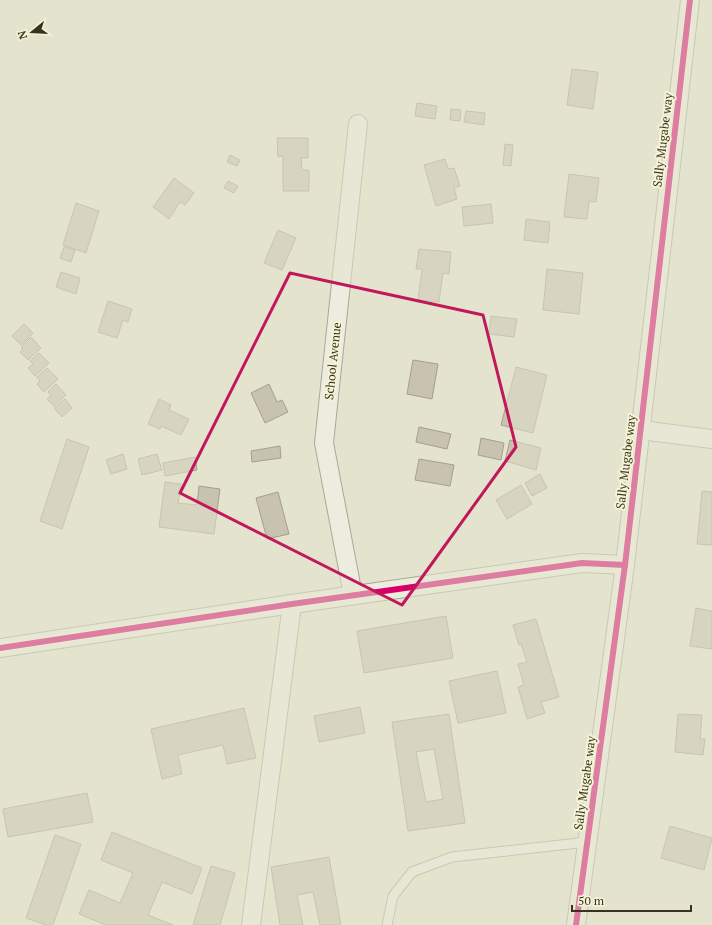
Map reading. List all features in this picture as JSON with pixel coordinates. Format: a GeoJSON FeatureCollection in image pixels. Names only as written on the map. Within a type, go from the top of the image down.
{"type":"FeatureCollection","features":[{"type":"Feature","properties":{"kind":"street","name":"Sally Mugabe way"},"geometry":{"type":"LineString","coordinates":[[576,925],[625,565],[690,0]]}},
{"type":"Feature","properties":{"kind":"street","name":"School Avenue"},"geometry":{"type":"LineString","coordinates":[[353,595],[324,443],[358,124]]}},
{"type":"Feature","properties":{"kind":"street"},"geometry":{"type":"LineString","coordinates":[[641,430],[712,439]]}},
{"type":"Feature","properties":{"kind":"street"},"geometry":{"type":"LineString","coordinates":[[0,648],[353,595],[582,563],[625,565]]}},
{"type":"Feature","properties":{"kind":"street"},"geometry":{"type":"LineString","coordinates":[[251,925],[292,604]]}},
{"type":"Feature","properties":{"kind":"lane"},"geometry":{"type":"LineString","coordinates":[[387,925],[393,896],[412,872],[452,857],[588,842]]}},
{"type":"Feature","properties":{"kind":"highlighted area"},"geometry":{"type":"Polygon","coordinates":[[[290,273],[483,315],[516,447],[402,605],[180,493],[290,273]]]}},
{"type":"Feature","properties":{"kind":"building"},"geometry":{"type":"Polygon","coordinates":[[[572,69],[598,72],[593,109],[567,105],[572,69]]]}},
{"type":"Feature","properties":{"kind":"building"},"geometry":{"type":"Polygon","coordinates":[[[417,103],[437,106],[435,119],[415,116],[417,103]]]}},
{"type":"Feature","properties":{"kind":"building"},"geometry":{"type":"Polygon","coordinates":[[[451,109],[461,110],[460,121],[450,120],[451,109]]]}},
{"type":"Feature","properties":{"kind":"building"},"geometry":{"type":"Polygon","coordinates":[[[466,111],[485,113],[484,125],[464,122],[466,111]]]}},
{"type":"Feature","properties":{"kind":"building"},"geometry":{"type":"Polygon","coordinates":[[[277,138],[308,138],[308,158],[301,158],[302,170],[309,170],[309,191],[283,191],[283,156],[278,157],[277,138]]]}},
{"type":"Feature","properties":{"kind":"building"},"geometry":{"type":"Polygon","coordinates":[[[505,144],[513,145],[511,166],[503,165],[505,144]]]}},
{"type":"Feature","properties":{"kind":"building"},"geometry":{"type":"Polygon","coordinates":[[[230,155],[240,160],[237,166],[227,162],[230,155]]]}},
{"type":"Feature","properties":{"kind":"building"},"geometry":{"type":"Polygon","coordinates":[[[445,159],[448,169],[454,168],[460,186],[454,188],[457,199],[436,206],[424,165],[445,159]]]}},
{"type":"Feature","properties":{"kind":"building"},"geometry":{"type":"Polygon","coordinates":[[[569,174],[599,178],[596,202],[589,201],[587,219],[564,217],[569,174]]]}},
{"type":"Feature","properties":{"kind":"building"},"geometry":{"type":"Polygon","coordinates":[[[174,178],[194,193],[185,205],[180,202],[169,219],[153,207],[174,178]]]}},
{"type":"Feature","properties":{"kind":"building"},"geometry":{"type":"Polygon","coordinates":[[[228,181],[238,186],[234,193],[224,188],[228,181]]]}},
{"type":"Feature","properties":{"kind":"building"},"geometry":{"type":"Polygon","coordinates":[[[76,203],[99,211],[86,253],[63,245],[76,203]]]}},
{"type":"Feature","properties":{"kind":"building"},"geometry":{"type":"Polygon","coordinates":[[[491,204],[493,223],[464,226],[462,207],[491,204]]]}},
{"type":"Feature","properties":{"kind":"building"},"geometry":{"type":"Polygon","coordinates":[[[526,219],[550,222],[548,243],[524,240],[526,219]]]}},
{"type":"Feature","properties":{"kind":"building"},"geometry":{"type":"Polygon","coordinates":[[[278,230],[296,238],[282,270],[264,263],[278,230]]]}},
{"type":"Feature","properties":{"kind":"building"},"geometry":{"type":"Polygon","coordinates":[[[64,247],[75,250],[71,262],[60,258],[64,247]]]}},
{"type":"Feature","properties":{"kind":"building"},"geometry":{"type":"Polygon","coordinates":[[[419,249],[451,252],[449,274],[443,273],[439,302],[418,300],[422,269],[416,269],[419,249]]]}},
{"type":"Feature","properties":{"kind":"building"},"geometry":{"type":"Polygon","coordinates":[[[547,269],[583,273],[579,314],[543,310],[547,269]]]}},
{"type":"Feature","properties":{"kind":"building"},"geometry":{"type":"Polygon","coordinates":[[[61,272],[80,278],[76,294],[56,287],[61,272]]]}},
{"type":"Feature","properties":{"kind":"building"},"geometry":{"type":"Polygon","coordinates":[[[108,301],[132,309],[128,322],[123,320],[117,338],[98,332],[108,301]]]}},
{"type":"Feature","properties":{"kind":"building"},"geometry":{"type":"Polygon","coordinates":[[[491,316],[517,319],[514,337],[489,334],[491,316]]]}},
{"type":"Feature","properties":{"kind":"building"},"geometry":{"type":"Polygon","coordinates":[[[24,324],[33,333],[21,345],[12,336],[24,324]]]}},
{"type":"Feature","properties":{"kind":"building"},"geometry":{"type":"Polygon","coordinates":[[[31,337],[41,348],[28,360],[20,352],[23,349],[21,347],[31,337]]]}},
{"type":"Feature","properties":{"kind":"building"},"geometry":{"type":"Polygon","coordinates":[[[39,353],[49,363],[35,376],[28,368],[33,364],[30,361],[39,353]]]}},
{"type":"Feature","properties":{"kind":"building"},"geometry":{"type":"Polygon","coordinates":[[[413,360],[438,364],[432,399],[407,394],[413,360]]]}},
{"type":"Feature","properties":{"kind":"building"},"geometry":{"type":"Polygon","coordinates":[[[516,367],[547,375],[533,433],[501,425],[516,367]]]}},
{"type":"Feature","properties":{"kind":"building"},"geometry":{"type":"Polygon","coordinates":[[[47,368],[58,379],[44,392],[37,384],[40,381],[37,377],[47,368]]]}},
{"type":"Feature","properties":{"kind":"building"},"geometry":{"type":"Polygon","coordinates":[[[56,384],[66,395],[54,406],[47,399],[51,396],[48,392],[56,384]]]}},
{"type":"Feature","properties":{"kind":"building"},"geometry":{"type":"Polygon","coordinates":[[[269,384],[277,402],[282,400],[288,412],[265,423],[251,393],[269,384]]]}},
{"type":"Feature","properties":{"kind":"building"},"geometry":{"type":"Polygon","coordinates":[[[65,399],[72,408],[62,417],[54,408],[65,399]]]}},
{"type":"Feature","properties":{"kind":"building"},"geometry":{"type":"Polygon","coordinates":[[[159,399],[171,405],[169,410],[189,419],[181,435],[161,426],[160,429],[148,424],[159,399]]]}},
{"type":"Feature","properties":{"kind":"building"},"geometry":{"type":"Polygon","coordinates":[[[419,427],[451,434],[447,449],[416,442],[419,427]]]}},
{"type":"Feature","properties":{"kind":"building"},"geometry":{"type":"Polygon","coordinates":[[[481,438],[504,443],[501,460],[478,455],[481,438]]]}},
{"type":"Feature","properties":{"kind":"building"},"geometry":{"type":"Polygon","coordinates":[[[67,439],[89,447],[62,529],[40,521],[67,439]]]}},
{"type":"Feature","properties":{"kind":"building"},"geometry":{"type":"Polygon","coordinates":[[[510,440],[541,448],[536,470],[505,461],[510,440]]]}},
{"type":"Feature","properties":{"kind":"building"},"geometry":{"type":"Polygon","coordinates":[[[280,446],[281,458],[252,462],[251,451],[280,446]]]}},
{"type":"Feature","properties":{"kind":"building"},"geometry":{"type":"Polygon","coordinates":[[[123,454],[127,469],[111,474],[106,460],[123,454]]]}},
{"type":"Feature","properties":{"kind":"building"},"geometry":{"type":"Polygon","coordinates":[[[157,454],[162,470],[142,475],[138,459],[157,454]]]}},
{"type":"Feature","properties":{"kind":"building"},"geometry":{"type":"Polygon","coordinates":[[[195,457],[197,470],[165,476],[163,463],[195,457]]]}},
{"type":"Feature","properties":{"kind":"building"},"geometry":{"type":"Polygon","coordinates":[[[419,459],[454,465],[450,486],[415,480],[419,459]]]}},
{"type":"Feature","properties":{"kind":"building"},"geometry":{"type":"Polygon","coordinates":[[[540,474],[547,488],[532,496],[525,483],[540,474]]]}},
{"type":"Feature","properties":{"kind":"building"},"geometry":{"type":"Polygon","coordinates":[[[165,482],[181,484],[178,503],[197,505],[199,486],[220,489],[214,534],[159,527],[165,482]]]}},
{"type":"Feature","properties":{"kind":"building"},"geometry":{"type":"Polygon","coordinates":[[[521,485],[532,504],[507,519],[496,500],[521,485]]]}},
{"type":"Feature","properties":{"kind":"building"},"geometry":{"type":"Polygon","coordinates":[[[702,491],[712,492],[712,545],[697,544],[702,491]]]}},
{"type":"Feature","properties":{"kind":"building"},"geometry":{"type":"Polygon","coordinates":[[[278,492],[289,534],[267,539],[256,498],[278,492]]]}},
{"type":"Feature","properties":{"kind":"building"},"geometry":{"type":"Polygon","coordinates":[[[696,608],[712,611],[712,649],[690,646],[696,608]]]}},
{"type":"Feature","properties":{"kind":"building"},"geometry":{"type":"Polygon","coordinates":[[[446,616],[453,658],[364,673],[357,631],[446,616]]]}},
{"type":"Feature","properties":{"kind":"building"},"geometry":{"type":"Polygon","coordinates":[[[536,619],[559,697],[541,702],[545,713],[527,719],[518,687],[524,685],[518,664],[527,662],[521,644],[519,645],[513,625],[536,619]]]}},
{"type":"Feature","properties":{"kind":"building"},"geometry":{"type":"Polygon","coordinates":[[[497,671],[506,713],[458,723],[449,681],[497,671]]]}},
{"type":"Feature","properties":{"kind":"building"},"geometry":{"type":"Polygon","coordinates":[[[360,707],[365,733],[319,742],[314,716],[360,707]]]}},
{"type":"Feature","properties":{"kind":"building"},"geometry":{"type":"Polygon","coordinates":[[[244,708],[256,758],[227,764],[223,745],[178,755],[182,774],[162,779],[151,729],[244,708]]]}},
{"type":"Feature","properties":{"kind":"building"},"geometry":{"type":"Polygon","coordinates":[[[449,714],[465,823],[408,831],[392,722],[449,714]],[[434,749],[416,752],[426,802],[443,799],[434,749]]]}},
{"type":"Feature","properties":{"kind":"building"},"geometry":{"type":"Polygon","coordinates":[[[678,714],[702,715],[700,739],[705,739],[703,755],[675,752],[678,714]]]}},
{"type":"Feature","properties":{"kind":"building"},"geometry":{"type":"Polygon","coordinates":[[[87,793],[93,822],[8,837],[3,809],[87,793]]]}},
{"type":"Feature","properties":{"kind":"building"},"geometry":{"type":"Polygon","coordinates":[[[670,826],[712,838],[704,870],[661,858],[670,826]]]}},
{"type":"Feature","properties":{"kind":"building"},"geometry":{"type":"Polygon","coordinates":[[[112,832],[202,868],[192,894],[162,882],[148,915],[173,925],[106,925],[79,914],[89,890],[120,903],[133,873],[101,860],[112,832]]]}},
{"type":"Feature","properties":{"kind":"building"},"geometry":{"type":"Polygon","coordinates":[[[55,835],[81,844],[53,925],[46,925],[26,918],[55,835]]]}},
{"type":"Feature","properties":{"kind":"building"},"geometry":{"type":"Polygon","coordinates":[[[329,857],[341,925],[320,925],[313,892],[297,895],[303,925],[280,925],[271,867],[329,857]]]}},
{"type":"Feature","properties":{"kind":"building"},"geometry":{"type":"Polygon","coordinates":[[[211,866],[235,873],[220,925],[193,925],[211,866]]]}},
{"type":"Feature","properties":{"kind":"cycle path"},"geometry":{"type":"LineString","coordinates":[[576,925],[625,565],[690,0]]}},
{"type":"Feature","properties":{"kind":"cycle path"},"geometry":{"type":"LineString","coordinates":[[0,648],[292,604],[582,563],[625,565]]}}]}
